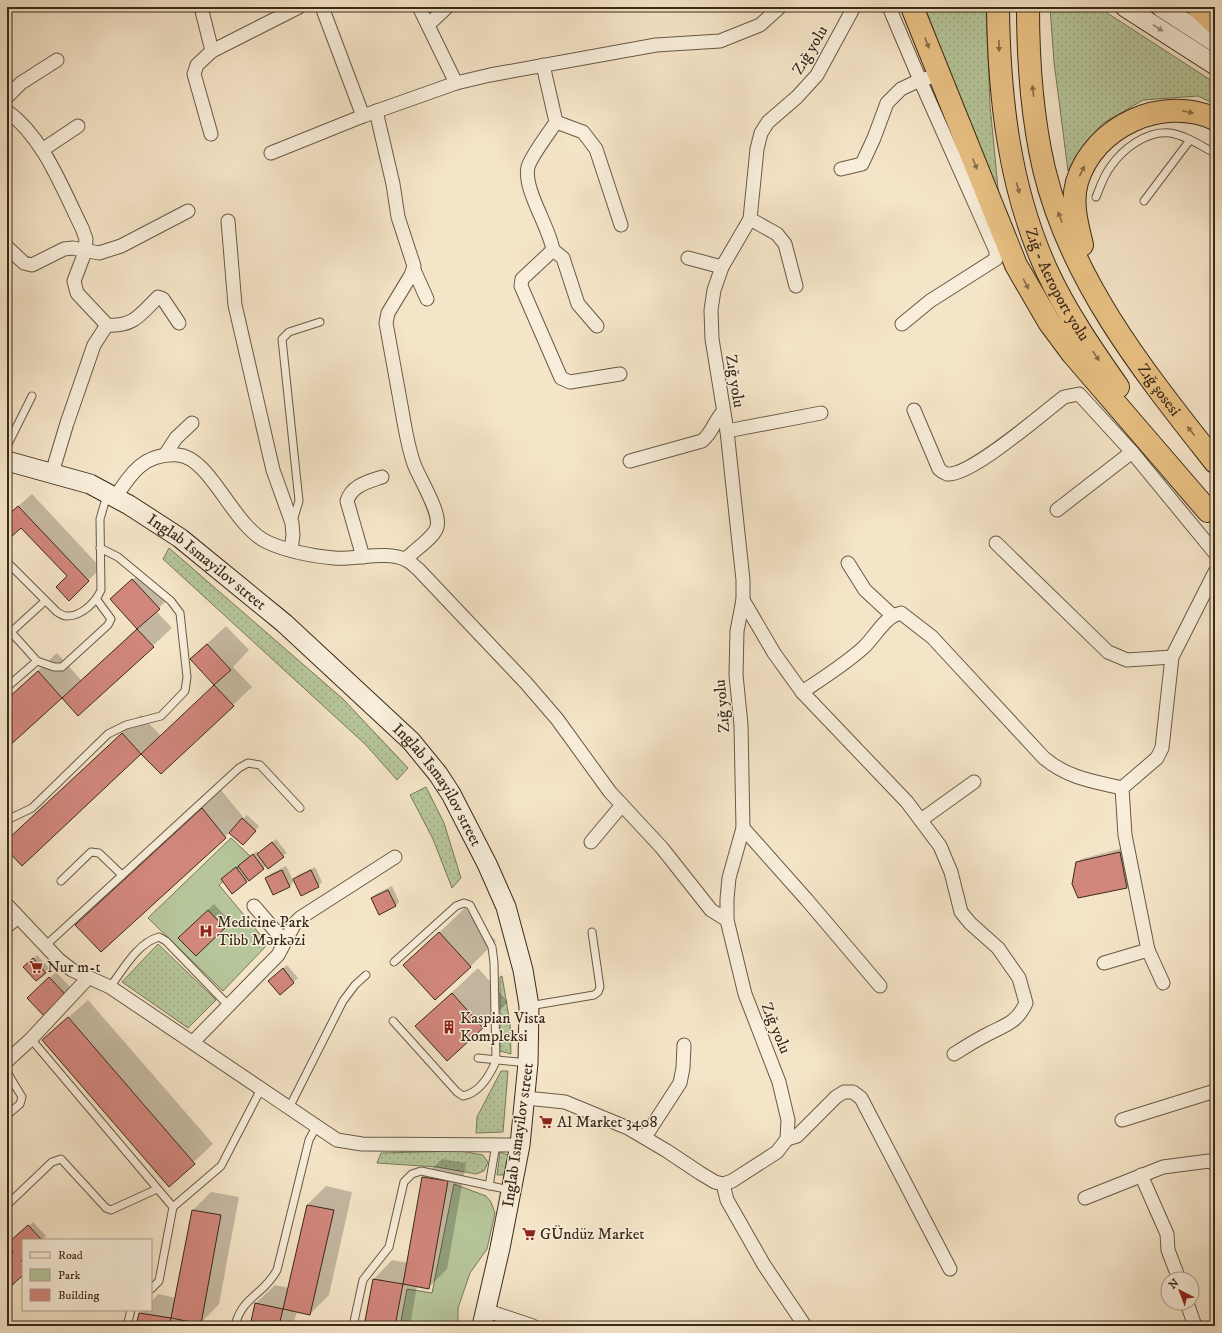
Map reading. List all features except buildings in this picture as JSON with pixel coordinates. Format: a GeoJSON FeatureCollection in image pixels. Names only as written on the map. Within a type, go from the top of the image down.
{"type":"FeatureCollection","features":[{"type":"Feature","properties":{"kind":"highway"},"geometry":{"type":"LineString","coordinates":[[912,7],[929,77],[1016,266],[1033,298],[1072,353],[1211,517]]}},
{"type":"Feature","properties":{"kind":"highway","name":"Zığ - Aeroport yolu"},"geometry":{"type":"LineString","coordinates":[[998,7],[999,58],[1011,155],[1029,226],[1047,272],[1079,330],[1118,388],[1211,517]]}},
{"type":"Feature","properties":{"kind":"highway","name":"Zığ - Aeroport yolu"},"geometry":{"type":"LineString","coordinates":[[1028,7],[1028,56],[1044,169],[1058,214],[1076,258],[1107,315]]}},
{"type":"Feature","properties":{"kind":"highway"},"geometry":{"type":"LineString","coordinates":[[1198,7],[1215,23]]}},
{"type":"Feature","properties":{"kind":"highway"},"geometry":{"type":"LineString","coordinates":[[1107,315],[1083,252],[1074,205],[1077,183],[1082,170],[1095,150],[1114,130],[1133,120],[1157,112],[1181,110],[1215,119]]}},
{"type":"Feature","properties":{"kind":"highway","name":"Zığ şosesi"},"geometry":{"type":"LineString","coordinates":[[1107,315],[1153,383],[1215,462]]}},
{"type":"Feature","properties":{"kind":"main road"},"geometry":{"type":"LineString","coordinates":[[1126,7],[1215,65]]}},
{"type":"Feature","properties":{"kind":"main road"},"geometry":{"type":"LineString","coordinates":[[1161,7],[1215,42]]}},
{"type":"Feature","properties":{"kind":"main road","name":"Inglab Ismayilov street"},"geometry":{"type":"LineString","coordinates":[[7,461],[90,484],[180,538],[284,623],[411,741],[424,756],[451,794],[487,864],[506,907],[523,970],[529,1006],[526,1098],[520,1144],[512,1191],[482,1321]]}},
{"type":"Feature","properties":{"kind":"street"},"geometry":{"type":"LineString","coordinates":[[201,7],[212,51]]}},
{"type":"Feature","properties":{"kind":"street"},"geometry":{"type":"LineString","coordinates":[[211,134],[194,74],[197,65],[212,51],[297,7]]}},
{"type":"Feature","properties":{"kind":"street"},"geometry":{"type":"LineString","coordinates":[[322,7],[363,116]]}},
{"type":"Feature","properties":{"kind":"street"},"geometry":{"type":"LineString","coordinates":[[419,7],[456,83]]}},
{"type":"Feature","properties":{"kind":"street"},"geometry":{"type":"LineString","coordinates":[[428,25],[447,7]]}},
{"type":"Feature","properties":{"kind":"street"},"geometry":{"type":"LineString","coordinates":[[271,153],[363,116],[456,83],[490,75],[656,45],[720,41],[760,25],[780,7]]}},
{"type":"Feature","properties":{"kind":"street","name":"Zığ yolu"},"geometry":{"type":"LineString","coordinates":[[787,1140],[788,1120],[779,1082],[745,994],[727,920],[729,878],[743,828],[741,725],[736,675],[737,631],[743,600],[743,580],[726,431],[712,339],[711,310],[714,290],[722,267],[750,219],[757,149],[761,133],[768,122],[797,97],[817,75],[854,7]]}},
{"type":"Feature","properties":{"kind":"street"},"geometry":{"type":"LineString","coordinates":[[890,7],[929,77],[996,251],[996,259],[930,301],[902,324]]}},
{"type":"Feature","properties":{"kind":"street"},"geometry":{"type":"LineString","coordinates":[[7,97],[21,84],[57,60]]}},
{"type":"Feature","properties":{"kind":"street"},"geometry":{"type":"LineString","coordinates":[[543,65],[556,122],[528,167],[528,184],[551,239],[553,250],[563,258],[578,304],[597,326]]}},
{"type":"Feature","properties":{"kind":"street"},"geometry":{"type":"LineString","coordinates":[[841,169],[862,164],[874,138],[887,103],[901,89],[929,77]]}},
{"type":"Feature","properties":{"kind":"street"},"geometry":{"type":"LineString","coordinates":[[7,111],[16,117],[42,150],[82,228],[86,240],[85,252],[74,282],[77,293],[107,325],[121,326],[134,321],[158,297],[163,299],[179,323]]}},
{"type":"Feature","properties":{"kind":"street"},"geometry":{"type":"LineString","coordinates":[[376,112],[393,184],[398,217],[414,270],[427,299]]}},
{"type":"Feature","properties":{"kind":"street"},"geometry":{"type":"LineString","coordinates":[[556,122],[583,132],[596,149],[621,225]]}},
{"type":"Feature","properties":{"kind":"street"},"geometry":{"type":"LineString","coordinates":[[42,150],[78,126]]}},
{"type":"Feature","properties":{"kind":"street"},"geometry":{"type":"LineString","coordinates":[[7,247],[24,263],[32,265],[64,249],[73,248],[85,252],[98,253],[121,246],[188,211]]}},
{"type":"Feature","properties":{"kind":"street"},"geometry":{"type":"LineString","coordinates":[[750,219],[777,234],[785,244],[796,286]]}},
{"type":"Feature","properties":{"kind":"street"},"geometry":{"type":"LineString","coordinates":[[228,221],[235,305],[273,470],[292,523],[293,535],[291,550]]}},
{"type":"Feature","properties":{"kind":"street"},"geometry":{"type":"LineString","coordinates":[[553,250],[522,279],[521,286],[562,378],[570,382],[620,374]]}},
{"type":"Feature","properties":{"kind":"street"},"geometry":{"type":"LineString","coordinates":[[688,258],[722,267]]}},
{"type":"Feature","properties":{"kind":"street"},"geometry":{"type":"LineString","coordinates":[[406,559],[413,551],[434,534],[438,517],[435,508],[421,482],[410,454],[386,323],[388,313],[414,270]]}},
{"type":"Feature","properties":{"kind":"street"},"geometry":{"type":"LineString","coordinates":[[52,473],[67,423],[94,345],[107,325]]}},
{"type":"Feature","properties":{"kind":"street"},"geometry":{"type":"LineString","coordinates":[[914,410],[939,469],[946,474],[954,473],[978,463],[1064,397],[1079,394],[1132,452],[1215,553]]}},
{"type":"Feature","properties":{"kind":"street"},"geometry":{"type":"LineString","coordinates":[[630,461],[702,441],[711,434],[718,417],[723,412]]}},
{"type":"Feature","properties":{"kind":"street"},"geometry":{"type":"LineString","coordinates":[[726,431],[821,413]]}},
{"type":"Feature","properties":{"kind":"street"},"geometry":{"type":"LineString","coordinates":[[165,455],[176,438],[192,423]]}},
{"type":"Feature","properties":{"kind":"street"},"geometry":{"type":"LineString","coordinates":[[1057,510],[1132,452]]}},
{"type":"Feature","properties":{"kind":"street"},"geometry":{"type":"LineString","coordinates":[[111,496],[144,463],[152,458],[165,455],[179,455],[191,459],[202,468],[242,522],[253,534],[265,541],[291,550],[335,558],[363,556],[406,559],[418,569],[526,683],[557,719],[600,780],[662,848],[711,910],[727,920]]}},
{"type":"Feature","properties":{"kind":"street"},"geometry":{"type":"LineString","coordinates":[[363,556],[347,501],[350,493],[356,487],[382,477]]}},
{"type":"Feature","properties":{"kind":"street"},"geometry":{"type":"LineString","coordinates":[[996,543],[1108,652],[1127,660],[1172,657]]}},
{"type":"Feature","properties":{"kind":"street"},"geometry":{"type":"LineString","coordinates":[[848,563],[865,590],[892,615]]}},
{"type":"Feature","properties":{"kind":"street"},"geometry":{"type":"LineString","coordinates":[[1122,788],[1157,758],[1162,748],[1172,657],[1215,572]]}},
{"type":"Feature","properties":{"kind":"street"},"geometry":{"type":"LineString","coordinates":[[743,600],[774,653],[802,692],[908,802],[940,846],[951,872],[961,912],[970,923],[998,948],[1019,978],[1026,1003],[1021,1013],[1008,1025],[954,1054]]}},
{"type":"Feature","properties":{"kind":"street"},"geometry":{"type":"LineString","coordinates":[[802,692],[838,669],[860,651],[892,615],[901,612],[932,636],[1044,758],[1057,769],[1078,778],[1122,788]]}},
{"type":"Feature","properties":{"kind":"street"},"geometry":{"type":"LineString","coordinates":[[921,820],[974,782]]}},
{"type":"Feature","properties":{"kind":"street"},"geometry":{"type":"LineString","coordinates":[[1122,788],[1125,835],[1148,950],[1163,983]]}},
{"type":"Feature","properties":{"kind":"street"},"geometry":{"type":"LineString","coordinates":[[590,842],[622,805]]}},
{"type":"Feature","properties":{"kind":"street"},"geometry":{"type":"LineString","coordinates":[[743,828],[797,888],[880,986]]}},
{"type":"Feature","properties":{"kind":"street"},"geometry":{"type":"LineString","coordinates":[[192,1042],[278,956],[295,922],[395,857]]}},
{"type":"Feature","properties":{"kind":"street"},"geometry":{"type":"LineString","coordinates":[[7,905],[45,946],[72,970],[110,987],[337,1140],[351,1143],[520,1144]]}},
{"type":"Feature","properties":{"kind":"street"},"geometry":{"type":"LineString","coordinates":[[254,906],[286,941]]}},
{"type":"Feature","properties":{"kind":"street"},"geometry":{"type":"LineString","coordinates":[[1104,963],[1148,950]]}},
{"type":"Feature","properties":{"kind":"street"},"geometry":{"type":"LineString","coordinates":[[7,1061],[31,1039],[88,978]]}},
{"type":"Feature","properties":{"kind":"street"},"geometry":{"type":"LineString","coordinates":[[645,1137],[680,1083],[683,1068],[684,1045]]}},
{"type":"Feature","properties":{"kind":"street"},"geometry":{"type":"LineString","coordinates":[[1122,1120],[1215,1091]]}},
{"type":"Feature","properties":{"kind":"street"},"geometry":{"type":"LineString","coordinates":[[526,1098],[564,1102],[628,1128],[645,1137],[700,1174],[715,1182],[723,1184],[732,1181],[772,1156],[787,1140],[797,1136],[836,1097],[844,1092],[853,1092],[861,1098],[950,1269]]}},
{"type":"Feature","properties":{"kind":"street"},"geometry":{"type":"LineString","coordinates":[[1085,1198],[1163,1167],[1209,1161],[1215,1164]]}},
{"type":"Feature","properties":{"kind":"street"},"geometry":{"type":"LineString","coordinates":[[1141,1175],[1166,1234],[1168,1250],[1175,1271]]}},
{"type":"Feature","properties":{"kind":"street"},"geometry":{"type":"LineString","coordinates":[[723,1184],[727,1200],[764,1266],[805,1326]]}},
{"type":"Feature","properties":{"kind":"street"},"geometry":{"type":"LineString","coordinates":[[1190,1311],[1195,1326]]}},
{"type":"Feature","properties":{"kind":"street"},"geometry":{"type":"LineString","coordinates":[[482,1321],[533,1326]]}},
{"type":"Feature","properties":{"kind":"lane"},"geometry":{"type":"LineString","coordinates":[[1096,197],[1110,167],[1126,149],[1148,136],[1170,133],[1190,140],[1215,153]]}},
{"type":"Feature","properties":{"kind":"lane"},"geometry":{"type":"LineString","coordinates":[[1144,200],[1190,140]]}},
{"type":"Feature","properties":{"kind":"lane"},"geometry":{"type":"LineString","coordinates":[[292,523],[299,501],[282,339],[288,332],[320,322]]}},
{"type":"Feature","properties":{"kind":"lane"},"geometry":{"type":"LineString","coordinates":[[7,446],[32,396]]}},
{"type":"Feature","properties":{"kind":"lane"},"geometry":{"type":"LineString","coordinates":[[7,562],[57,612],[66,616],[79,613],[97,600],[101,590],[100,519],[111,496]]}},
{"type":"Feature","properties":{"kind":"lane"},"geometry":{"type":"LineString","coordinates":[[7,820],[32,808],[108,734],[126,725],[161,716],[185,691],[187,676],[180,613],[171,602],[118,557],[100,548]]}},
{"type":"Feature","properties":{"kind":"lane"},"geometry":{"type":"LineString","coordinates":[[45,601],[9,630],[37,661],[54,667],[62,667],[108,625],[111,619],[97,600]]}},
{"type":"Feature","properties":{"kind":"lane"},"geometry":{"type":"LineString","coordinates":[[7,687],[37,661]]}},
{"type":"Feature","properties":{"kind":"lane"},"geometry":{"type":"LineString","coordinates":[[45,946],[239,768],[248,763],[260,765],[300,808]]}},
{"type":"Feature","properties":{"kind":"lane"},"geometry":{"type":"LineString","coordinates":[[61,881],[91,852],[99,853],[122,875]]}},
{"type":"Feature","properties":{"kind":"lane"},"geometry":{"type":"LineString","coordinates":[[393,1021],[457,1092],[463,1096],[471,1094],[480,1086],[492,1071],[496,1061],[494,963],[492,947],[470,905],[464,903],[456,906],[394,962]]}},
{"type":"Feature","properties":{"kind":"lane"},"geometry":{"type":"LineString","coordinates":[[7,930],[20,919]]}},
{"type":"Feature","properties":{"kind":"lane"},"geometry":{"type":"LineString","coordinates":[[529,1006],[594,996],[598,992],[600,987],[592,932]]}},
{"type":"Feature","properties":{"kind":"lane"},"geometry":{"type":"LineString","coordinates":[[110,987],[134,955],[152,939],[158,937],[166,941],[228,1006]]}},
{"type":"Feature","properties":{"kind":"lane"},"geometry":{"type":"LineString","coordinates":[[289,1108],[343,1001],[355,985],[366,975]]}},
{"type":"Feature","properties":{"kind":"lane"},"geometry":{"type":"LineString","coordinates":[[31,1039],[172,1207]]}},
{"type":"Feature","properties":{"kind":"lane"},"geometry":{"type":"LineString","coordinates":[[478,1058],[528,1063]]}},
{"type":"Feature","properties":{"kind":"lane"},"geometry":{"type":"LineString","coordinates":[[7,1072],[22,1097],[20,1104],[7,1115]]}},
{"type":"Feature","properties":{"kind":"lane"},"geometry":{"type":"LineString","coordinates":[[152,1288],[159,1281],[172,1207],[221,1166],[261,1089]]}},
{"type":"Feature","properties":{"kind":"lane"},"geometry":{"type":"LineString","coordinates":[[235,1326],[242,1308],[247,1301],[266,1287],[277,1270],[309,1140],[316,1127]]}},
{"type":"Feature","properties":{"kind":"lane"},"geometry":{"type":"LineString","coordinates":[[489,1186],[496,1144]]}},
{"type":"Feature","properties":{"kind":"lane"},"geometry":{"type":"LineString","coordinates":[[7,1205],[52,1162],[61,1159],[106,1208],[111,1210],[157,1189]]}},
{"type":"Feature","properties":{"kind":"lane"},"geometry":{"type":"LineString","coordinates":[[353,1326],[363,1280],[389,1247],[404,1182],[412,1174],[421,1171],[512,1191]]}},
{"type":"Feature","properties":{"kind":"lane"},"geometry":{"type":"LineString","coordinates":[[127,1326],[131,1311]]}},
{"type":"Feature","properties":{"kind":"green space"},"geometry":{"type":"Polygon","coordinates":[[[925,7],[986,7],[990,105],[1000,209],[925,7]]]}},
{"type":"Feature","properties":{"kind":"green space"},"geometry":{"type":"Polygon","coordinates":[[[1050,7],[1098,7],[1215,83],[1215,104],[1198,96],[1143,100],[1102,124],[1079,152],[1068,171],[1054,62],[1050,7]]]}},
{"type":"Feature","properties":{"kind":"green space"},"geometry":{"type":"Polygon","coordinates":[[[169,548],[343,699],[408,768],[397,780],[366,745],[163,559],[169,548]]]}},
{"type":"Feature","properties":{"kind":"green space"},"geometry":{"type":"Polygon","coordinates":[[[426,787],[444,823],[461,878],[452,888],[433,839],[410,795],[426,787]]]}},
{"type":"Feature","properties":{"kind":"green space"},"geometry":{"type":"Polygon","coordinates":[[[231,838],[250,856],[219,885],[268,944],[223,991],[148,918],[231,838]]]}},
{"type":"Feature","properties":{"kind":"green space"},"geometry":{"type":"Polygon","coordinates":[[[158,944],[216,1000],[188,1028],[122,982],[158,944]]]}},
{"type":"Feature","properties":{"kind":"green space"},"geometry":{"type":"Polygon","coordinates":[[[502,976],[510,1023],[511,1054],[500,1051],[500,977],[502,976]]]}},
{"type":"Feature","properties":{"kind":"green space"},"geometry":{"type":"Polygon","coordinates":[[[501,1071],[508,1071],[503,1132],[476,1133],[477,1117],[501,1071]]]}},
{"type":"Feature","properties":{"kind":"green space"},"geometry":{"type":"Polygon","coordinates":[[[461,1151],[483,1155],[488,1162],[484,1171],[476,1174],[437,1167],[377,1163],[381,1153],[461,1151]]]}},
{"type":"Feature","properties":{"kind":"green space"},"geometry":{"type":"Polygon","coordinates":[[[500,1152],[508,1155],[505,1175],[497,1175],[500,1152]]]}},
{"type":"Feature","properties":{"kind":"green space"},"geometry":{"type":"Polygon","coordinates":[[[454,1184],[486,1196],[491,1202],[495,1213],[487,1249],[470,1273],[458,1308],[458,1326],[400,1326],[407,1289],[432,1293],[454,1184]]]}},
{"type":"Feature","properties":{"kind":"place","name":"Medicine Park Tibb Mərkəzi"},"geometry":{"type":"Point","coordinates":[206,931]}},
{"type":"Feature","properties":{"kind":"place","name":"Nur m-t"},"geometry":{"type":"Point","coordinates":[36,967]}},
{"type":"Feature","properties":{"kind":"place","name":"Kaspian Vista Kompleksi"},"geometry":{"type":"Point","coordinates":[449,1027]}},
{"type":"Feature","properties":{"kind":"place","name":"Al Market 3408"},"geometry":{"type":"Point","coordinates":[546,1122]}},
{"type":"Feature","properties":{"kind":"place","name":"GÜndüz Market"},"geometry":{"type":"Point","coordinates":[529,1234]}}]}
